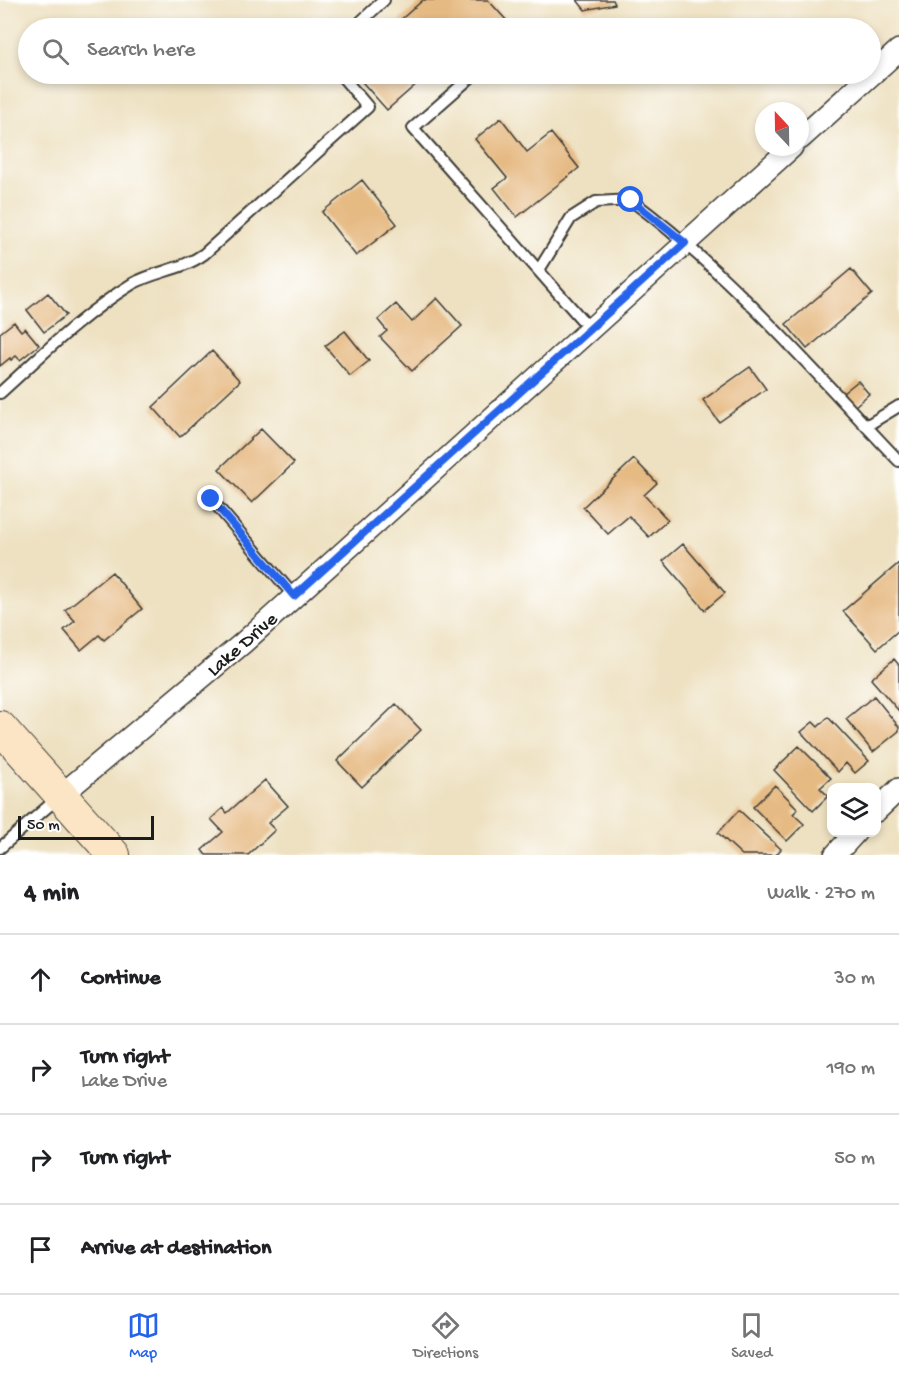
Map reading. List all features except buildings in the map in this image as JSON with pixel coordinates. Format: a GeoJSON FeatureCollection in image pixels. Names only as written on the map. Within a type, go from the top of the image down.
{"type":"FeatureCollection","features":[{"type":"Feature","properties":{"kind":"main road"},"geometry":{"type":"LineString","coordinates":[[0,727],[114,855]]}},
{"type":"Feature","properties":{"kind":"street"},"geometry":{"type":"LineString","coordinates":[[881,66],[899,50]]}},
{"type":"Feature","properties":{"kind":"street"},"geometry":{"type":"LineString","coordinates":[[809,132],[862,84]]}},
{"type":"Feature","properties":{"kind":"street","name":"Lake Drive"},"geometry":{"type":"LineString","coordinates":[[60,796],[137,734],[294,596],[782,156]]}},
{"type":"Feature","properties":{"kind":"street"},"geometry":{"type":"LineString","coordinates":[[881,806],[899,789]]}},
{"type":"Feature","properties":{"kind":"street"},"geometry":{"type":"LineString","coordinates":[[835,855],[851,837]]}},
{"type":"Feature","properties":{"kind":"lane"},"geometry":{"type":"LineString","coordinates":[[365,18],[384,0]]}},
{"type":"Feature","properties":{"kind":"lane"},"geometry":{"type":"LineString","coordinates":[[0,393],[102,304],[142,279],[181,267],[204,254],[368,107],[348,84]]}},
{"type":"Feature","properties":{"kind":"lane"},"geometry":{"type":"LineString","coordinates":[[463,84],[413,128],[590,329]]}},
{"type":"Feature","properties":{"kind":"lane"},"geometry":{"type":"LineString","coordinates":[[539,270],[571,218],[596,202],[631,200],[685,243],[754,308],[899,461]]}},
{"type":"Feature","properties":{"kind":"lane"},"geometry":{"type":"LineString","coordinates":[[866,426],[899,406]]}},
{"type":"Feature","properties":{"kind":"lane"},"geometry":{"type":"LineString","coordinates":[[211,499],[294,596]]}},
{"type":"Feature","properties":{"kind":"lane"},"geometry":{"type":"LineString","coordinates":[[4,844],[60,796]]}},
{"type":"Feature","properties":{"kind":"route"},"geometry":{"type":"LineString","coordinates":[[211,499],[294,596],[685,243],[631,200]]}}]}
